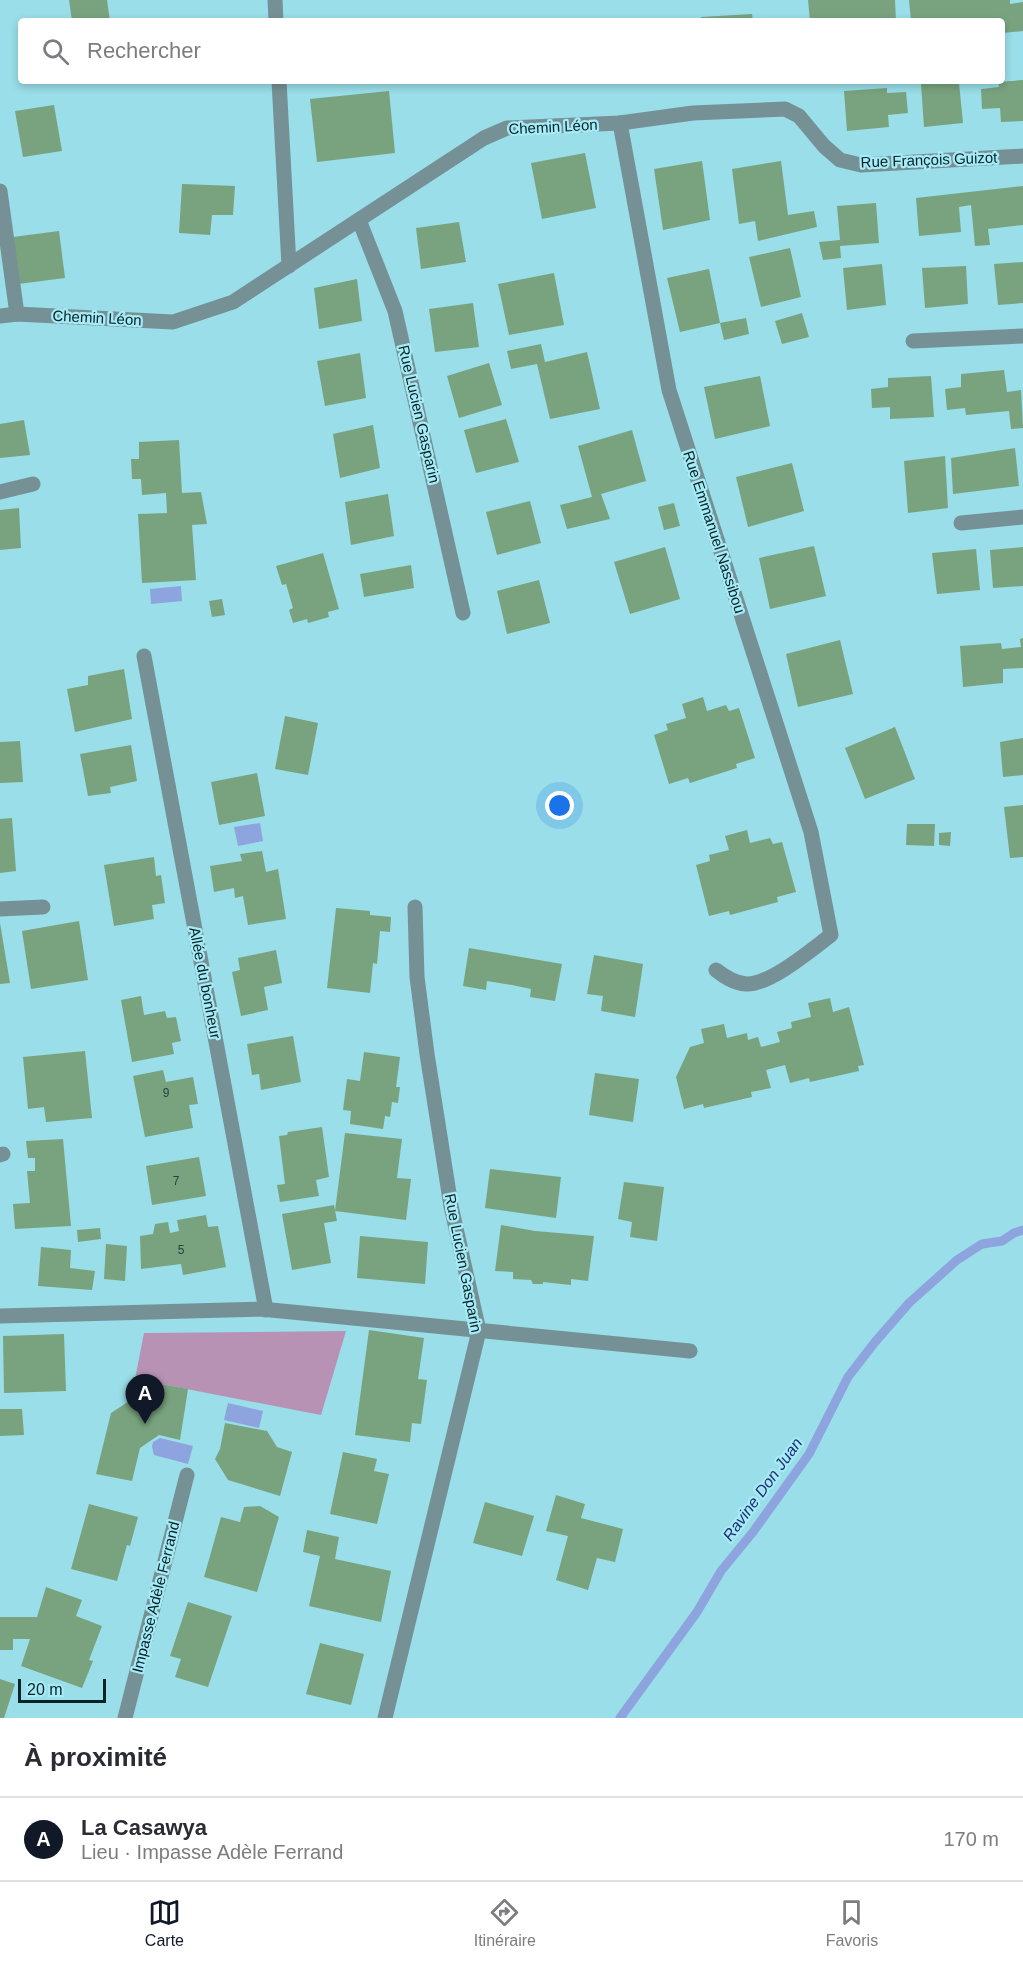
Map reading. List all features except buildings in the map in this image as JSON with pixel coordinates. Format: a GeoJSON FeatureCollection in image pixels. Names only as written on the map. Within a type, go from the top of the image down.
{"type":"FeatureCollection","features":[{"type":"Feature","properties":{"kind":"street"},"geometry":{"type":"LineString","coordinates":[[275,0],[276,18]]}},
{"type":"Feature","properties":{"kind":"street"},"geometry":{"type":"LineString","coordinates":[[279,84],[289,266]]}},
{"type":"Feature","properties":{"kind":"street","name":"Chemin Léon"},"geometry":{"type":"LineString","coordinates":[[0,316],[17,314],[173,322],[233,302],[484,138],[507,128],[621,123],[693,113],[785,109]]}},
{"type":"Feature","properties":{"kind":"street","name":"Rue François Guizot"},"geometry":{"type":"LineString","coordinates":[[785,109],[799,116],[824,146],[840,160],[861,165],[1023,156]]}},
{"type":"Feature","properties":{"kind":"street","name":"Rue Emmanuel Nassibou"},"geometry":{"type":"LineString","coordinates":[[621,123],[669,390],[811,832],[831,936],[773,976],[747,984],[729,980],[716,970]]}},
{"type":"Feature","properties":{"kind":"street"},"geometry":{"type":"LineString","coordinates":[[0,191],[17,314]]}},
{"type":"Feature","properties":{"kind":"street","name":"Rue Lucien Gasparin"},"geometry":{"type":"LineString","coordinates":[[359,220],[395,310],[462,613]]}},
{"type":"Feature","properties":{"kind":"street"},"geometry":{"type":"LineString","coordinates":[[912,341],[1023,336]]}},
{"type":"Feature","properties":{"kind":"street"},"geometry":{"type":"LineString","coordinates":[[0,492],[33,484]]}},
{"type":"Feature","properties":{"kind":"street"},"geometry":{"type":"LineString","coordinates":[[961,523],[1023,517]]}},
{"type":"Feature","properties":{"kind":"street","name":"Allée du bonheur"},"geometry":{"type":"LineString","coordinates":[[144,656],[266,1310]]}},
{"type":"Feature","properties":{"kind":"street"},"geometry":{"type":"LineString","coordinates":[[0,909],[43,907]]}},
{"type":"Feature","properties":{"kind":"street","name":"Rue Lucien Gasparin"},"geometry":{"type":"LineString","coordinates":[[385,1718],[479,1331],[451,1206],[427,1054],[417,976],[415,907]]}},
{"type":"Feature","properties":{"kind":"street"},"geometry":{"type":"LineString","coordinates":[[0,1316],[266,1310],[690,1351]]}},
{"type":"Feature","properties":{"kind":"street","name":"Impasse Adèle Ferrand"},"geometry":{"type":"LineString","coordinates":[[125,1718],[187,1475]]}},
{"type":"Feature","properties":{"kind":"shaded area"},"geometry":{"type":"Polygon","coordinates":[[[346,1331],[321,1415],[135,1379],[144,1333],[346,1331]]]}},
{"type":"Feature","properties":{"kind":"water"},"geometry":{"type":"Polygon","coordinates":[[[181,586],[182,601],[151,604],[150,589],[181,586]]]}},
{"type":"Feature","properties":{"kind":"water"},"geometry":{"type":"Polygon","coordinates":[[[260,823],[263,841],[238,846],[234,827],[260,823]]]}},
{"type":"Feature","properties":{"kind":"water"},"geometry":{"type":"Polygon","coordinates":[[[228,1403],[263,1411],[259,1428],[224,1420],[228,1403]]]}},
{"type":"Feature","properties":{"kind":"water"},"geometry":{"type":"Polygon","coordinates":[[[160,1438],[193,1446],[188,1464],[154,1455],[153,1442],[160,1438]]]}},
{"type":"Feature","properties":{"kind":"waterway","name":"Ravine Don Juan"},"geometry":{"type":"LineString","coordinates":[[620,1718],[697,1612],[721,1571],[753,1532],[809,1454],[848,1377],[875,1342],[909,1303],[957,1260],[982,1244],[1002,1241],[1023,1230]]}},
{"type":"Feature","properties":{"kind":"place","name":"La Casawya"},"geometry":{"type":"Point","coordinates":[145,1424]}}]}
